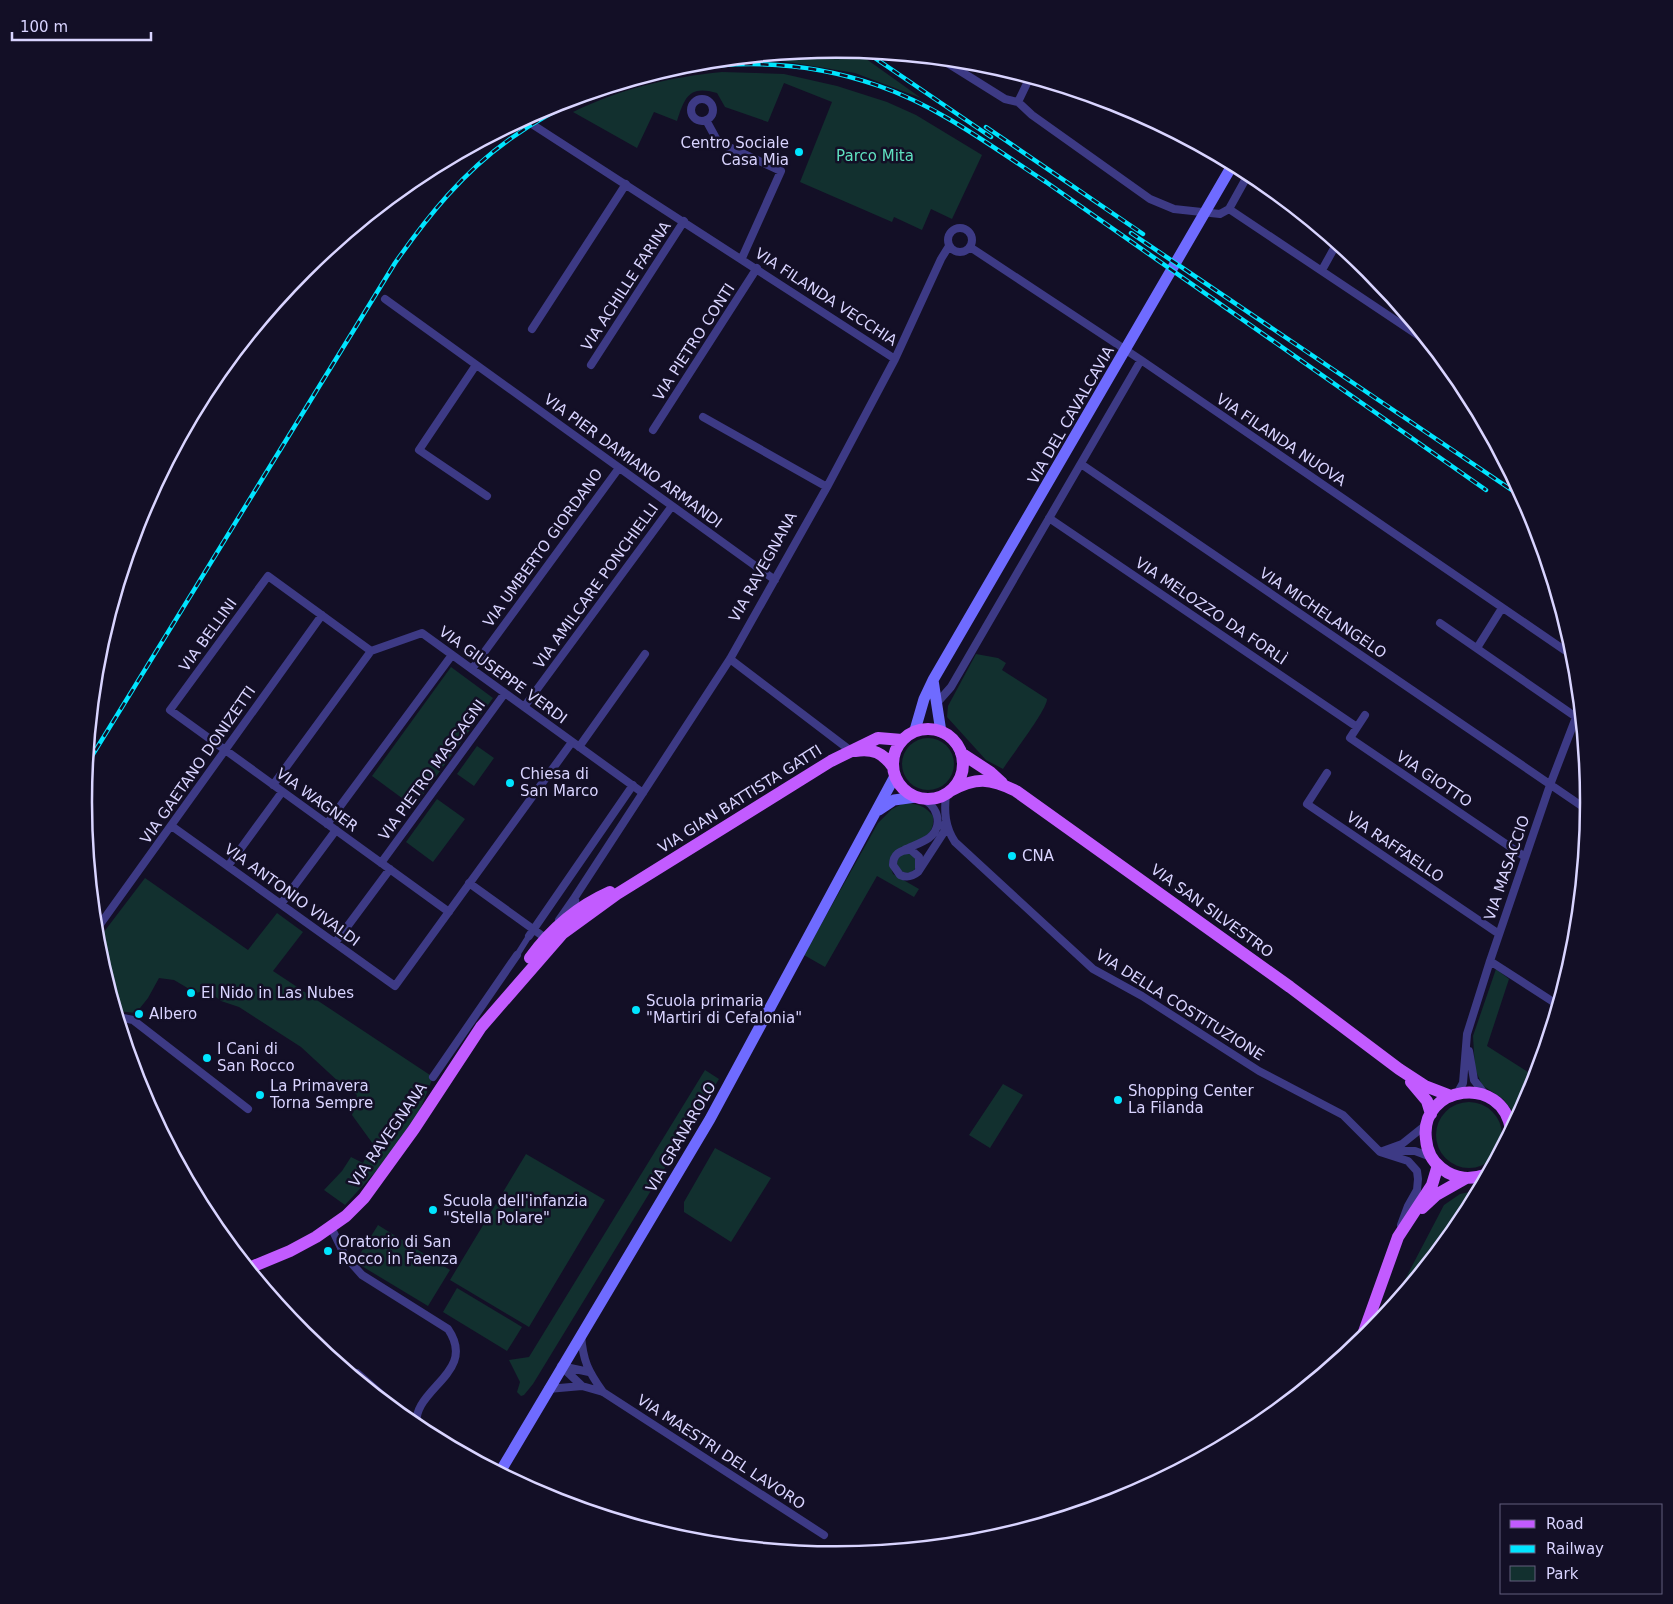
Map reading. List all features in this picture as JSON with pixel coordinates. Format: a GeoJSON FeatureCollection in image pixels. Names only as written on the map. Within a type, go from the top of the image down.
{"type":"FeatureCollection","features":[{"type":"Feature","properties":{"kind":"main road","name":"VIA DEL CAVALCAVIA"},"geometry":{"type":"LineString","coordinates":[[915,730],[924,699],[933,680],[1230,170]]}},
{"type":"Feature","properties":{"kind":"main road"},"geometry":{"type":"LineString","coordinates":[[933,680],[942,732]]}},
{"type":"Feature","properties":{"kind":"main road"},"geometry":{"type":"LineString","coordinates":[[878,811],[894,800],[928,799],[948,792],[962,774],[961,753],[954,740],[942,732],[915,730],[902,740],[896,748],[894,772],[903,789],[917,798]]}},
{"type":"Feature","properties":{"kind":"main road","name":"VIA GIAN BATTISTA GATTI"},"geometry":{"type":"LineString","coordinates":[[577,916],[648,876],[822,766],[878,738],[902,740]]}},
{"type":"Feature","properties":{"kind":"main road","name":"VIA GIAN BATTISTA GATTI"},"geometry":{"type":"LineString","coordinates":[[850,751],[874,750],[885,756],[894,772]]}},
{"type":"Feature","properties":{"kind":"main road","name":"VIA SAN SILVESTRO"},"geometry":{"type":"LineString","coordinates":[[961,753],[990,772],[1004,784],[1016,790],[1425,1086],[1454,1095],[1466,1092],[1487,1096]]}},
{"type":"Feature","properties":{"kind":"main road","name":"VIA GRANAROLO"},"geometry":{"type":"LineString","coordinates":[[503,1468],[710,1119],[878,811],[894,772]]}},
{"type":"Feature","properties":{"kind":"main road","name":"VIA SAN SILVESTRO"},"geometry":{"type":"LineString","coordinates":[[948,792],[967,782],[981,780],[1004,784]]}},
{"type":"Feature","properties":{"kind":"main road","name":"VIA GIAN BATTISTA GATTI"},"geometry":{"type":"LineString","coordinates":[[577,916],[601,896],[648,876]]}},
{"type":"Feature","properties":{"kind":"main road","name":"VIA RAVEGNANA"},"geometry":{"type":"LineString","coordinates":[[493,1012],[549,933],[577,916]]}},
{"type":"Feature","properties":{"kind":"main road","name":"VIA RAVEGNANA"},"geometry":{"type":"LineString","coordinates":[[255,1266],[290,1251],[331,1228],[364,1198],[381,1176],[476,1024],[493,1012],[547,948],[577,916]]}},
{"type":"Feature","properties":{"kind":"main road","name":"VIA SAN SILVESTRO"},"geometry":{"type":"LineString","coordinates":[[1399,1069],[1427,1101],[1429,1119]]}},
{"type":"Feature","properties":{"kind":"main road"},"geometry":{"type":"LineString","coordinates":[[1454,1095],[1443,1100],[1429,1119],[1427,1147],[1434,1161],[1447,1173],[1466,1178],[1479,1177]]}},
{"type":"Feature","properties":{"kind":"main road"},"geometry":{"type":"LineString","coordinates":[[1487,1096],[1503,1108],[1509,1120]]}},
{"type":"Feature","properties":{"kind":"main road"},"geometry":{"type":"LineString","coordinates":[[1366,1324],[1398,1237],[1432,1185],[1434,1161]]}},
{"type":"Feature","properties":{"kind":"main road"},"geometry":{"type":"LineString","coordinates":[[1412,1216],[1436,1195],[1466,1178]]}},
{"type":"Feature","properties":{"kind":"street"},"geometry":{"type":"LineString","coordinates":[[955,67],[1005,98],[1018,102],[1032,116],[1150,199],[1174,209],[1220,214],[1229,209],[1245,180]]}},
{"type":"Feature","properties":{"kind":"street"},"geometry":{"type":"LineString","coordinates":[[1018,102],[1027,83]]}},
{"type":"Feature","properties":{"kind":"street","name":"VIA FILANDA VECCHIA"},"geometry":{"type":"LineString","coordinates":[[706,120],[718,142],[781,171],[742,258]]}},
{"type":"Feature","properties":{"kind":"street","name":"VIA FILANDA VECCHIA"},"geometry":{"type":"LineString","coordinates":[[531,123],[742,258],[895,359]]}},
{"type":"Feature","properties":{"kind":"street"},"geometry":{"type":"LineString","coordinates":[[532,329],[626,184]]}},
{"type":"Feature","properties":{"kind":"street"},"geometry":{"type":"LineString","coordinates":[[1229,209],[1412,331]]}},
{"type":"Feature","properties":{"kind":"street","name":"VIA ACHILLE FARINA"},"geometry":{"type":"LineString","coordinates":[[591,365],[684,221]]}},
{"type":"Feature","properties":{"kind":"street","name":"VIA RAVEGNANA"},"geometry":{"type":"LineString","coordinates":[[549,933],[577,894],[730,659],[827,487],[895,359],[941,259],[949,246],[948,239],[951,231],[962,228],[971,235],[970,247]]}},
{"type":"Feature","properties":{"kind":"street"},"geometry":{"type":"LineString","coordinates":[[949,246],[960,252],[970,247]]}},
{"type":"Feature","properties":{"kind":"street","name":"VIA FILANDA NUOVA"},"geometry":{"type":"LineString","coordinates":[[970,247],[1141,360],[1566,651]]}},
{"type":"Feature","properties":{"kind":"street"},"geometry":{"type":"LineString","coordinates":[[1322,270],[1334,249]]}},
{"type":"Feature","properties":{"kind":"street","name":"VIA PIETRO CONTI"},"geometry":{"type":"LineString","coordinates":[[653,430],[757,268]]}},
{"type":"Feature","properties":{"kind":"street","name":"VIA PIER DAMIANO ARMANDI"},"geometry":{"type":"LineString","coordinates":[[385,299],[775,580]]}},
{"type":"Feature","properties":{"kind":"street"},"geometry":{"type":"LineString","coordinates":[[936,704],[951,687],[1141,360]]}},
{"type":"Feature","properties":{"kind":"street"},"geometry":{"type":"LineString","coordinates":[[476,364],[419,450],[487,496]]}},
{"type":"Feature","properties":{"kind":"street"},"geometry":{"type":"LineString","coordinates":[[703,417],[827,487]]}},
{"type":"Feature","properties":{"kind":"street","name":"VIA MICHELANGELO"},"geometry":{"type":"LineString","coordinates":[[1081,464],[1550,785]]}},
{"type":"Feature","properties":{"kind":"street","name":"VIA UMBERTO GIORDANO"},"geometry":{"type":"LineString","coordinates":[[472,669],[619,468]]}},
{"type":"Feature","properties":{"kind":"street","name":"VIA AMILCARE PONCHIELLI"},"geometry":{"type":"LineString","coordinates":[[524,707],[672,506]]}},
{"type":"Feature","properties":{"kind":"street","name":"VIA MELOZZO DA FORLÌ"},"geometry":{"type":"LineString","coordinates":[[1049,518],[1356,727]]}},
{"type":"Feature","properties":{"kind":"street","name":"VIA BELLINI"},"geometry":{"type":"LineString","coordinates":[[170,710],[268,576],[322,615]]}},
{"type":"Feature","properties":{"kind":"street"},"geometry":{"type":"LineString","coordinates":[[1477,648],[1502,608]]}},
{"type":"Feature","properties":{"kind":"street"},"geometry":{"type":"LineString","coordinates":[[273,785],[371,650],[322,615]]}},
{"type":"Feature","properties":{"kind":"street","name":"VIA GAETANO DONIZETTI"},"geometry":{"type":"LineString","coordinates":[[102,922],[322,615]]}},
{"type":"Feature","properties":{"kind":"street"},"geometry":{"type":"LineString","coordinates":[[1440,622],[1576,717]]}},
{"type":"Feature","properties":{"kind":"street","name":"VIA GIUSEPPE VERDI"},"geometry":{"type":"LineString","coordinates":[[371,650],[422,633],[643,793]]}},
{"type":"Feature","properties":{"kind":"street"},"geometry":{"type":"LineString","coordinates":[[449,912],[645,654]]}},
{"type":"Feature","properties":{"kind":"street"},"geometry":{"type":"LineString","coordinates":[[327,824],[452,655]]}},
{"type":"Feature","properties":{"kind":"street"},"geometry":{"type":"LineString","coordinates":[[730,659],[850,751]]}},
{"type":"Feature","properties":{"kind":"street","name":"VIA PIETRO MASCAGNI"},"geometry":{"type":"LineString","coordinates":[[381,863],[505,693]]}},
{"type":"Feature","properties":{"kind":"street","name":"VIA WAGNER"},"geometry":{"type":"LineString","coordinates":[[170,710],[449,912]]}},
{"type":"Feature","properties":{"kind":"street"},"geometry":{"type":"LineString","coordinates":[[1356,727],[1365,715]]}},
{"type":"Feature","properties":{"kind":"street","name":"VIA MASACCIO"},"geometry":{"type":"LineString","coordinates":[[1454,1095],[1463,1083],[1467,1034],[1490,961],[1550,785],[1576,717]]}},
{"type":"Feature","properties":{"kind":"street","name":"VIA GIOTTO"},"geometry":{"type":"LineString","coordinates":[[1356,727],[1350,738],[1526,857]]}},
{"type":"Feature","properties":{"kind":"street","name":"VIA RAFFAELLO"},"geometry":{"type":"LineString","coordinates":[[1327,773],[1307,804],[1499,934]]}},
{"type":"Feature","properties":{"kind":"street","name":"VIA RAVEGNANA"},"geometry":{"type":"LineString","coordinates":[[433,1077],[476,1024],[516,955],[633,785]]}},
{"type":"Feature","properties":{"kind":"street"},"geometry":{"type":"LineString","coordinates":[[1550,785],[1581,806]]}},
{"type":"Feature","properties":{"kind":"street"},"geometry":{"type":"LineString","coordinates":[[228,866],[282,792]]}},
{"type":"Feature","properties":{"kind":"street","name":"VIA DELLA COSTITUZIONE"},"geometry":{"type":"LineString","coordinates":[[920,868],[944,832],[948,792]]}},
{"type":"Feature","properties":{"kind":"street"},"geometry":{"type":"LineString","coordinates":[[904,850],[911,850],[917,854],[920,868],[911,876],[903,877],[896,873],[893,861],[896,854],[904,850],[929,838],[936,830],[938,819],[932,805],[927,800],[917,798]]}},
{"type":"Feature","properties":{"kind":"street","name":"VIA DELLA COSTITUZIONE"},"geometry":{"type":"LineString","coordinates":[[946,820],[949,833],[954,842],[1093,969],[1142,996],[1259,1071],[1343,1115],[1380,1152],[1408,1161],[1417,1171],[1417,1190],[1408,1206],[1398,1237]]}},
{"type":"Feature","properties":{"kind":"street","name":"VIA ANTONIO VIVALDI"},"geometry":{"type":"LineString","coordinates":[[172,826],[395,986],[449,912]]}},
{"type":"Feature","properties":{"kind":"street"},"geometry":{"type":"LineString","coordinates":[[281,904],[336,830]]}},
{"type":"Feature","properties":{"kind":"street"},"geometry":{"type":"LineString","coordinates":[[936,844],[945,840],[954,842]]}},
{"type":"Feature","properties":{"kind":"street"},"geometry":{"type":"LineString","coordinates":[[335,943],[390,870]]}},
{"type":"Feature","properties":{"kind":"street"},"geometry":{"type":"LineString","coordinates":[[470,883],[531,933],[549,933]]}},
{"type":"Feature","properties":{"kind":"street"},"geometry":{"type":"LineString","coordinates":[[577,916],[577,894],[587,898],[601,896]]}},
{"type":"Feature","properties":{"kind":"street"},"geometry":{"type":"LineString","coordinates":[[1490,961],[1554,1002]]}},
{"type":"Feature","properties":{"kind":"street"},"geometry":{"type":"LineString","coordinates":[[125,1018],[133,1020],[248,1109]]}},
{"type":"Feature","properties":{"kind":"street","name":"VIA MASACCIO"},"geometry":{"type":"LineString","coordinates":[[1467,1034],[1474,1080],[1487,1096]]}},
{"type":"Feature","properties":{"kind":"street"},"geometry":{"type":"LineString","coordinates":[[1380,1152],[1402,1144],[1429,1119]]}},
{"type":"Feature","properties":{"kind":"street"},"geometry":{"type":"LineString","coordinates":[[1380,1152],[1415,1151],[1434,1161]]}},
{"type":"Feature","properties":{"kind":"street"},"geometry":{"type":"LineString","coordinates":[[331,1228],[345,1256],[362,1275],[448,1329],[455,1340],[457,1354],[454,1363],[428,1395],[418,1417]]}},
{"type":"Feature","properties":{"kind":"street","name":"VIA MAESTRI DEL LAVORO"},"geometry":{"type":"LineString","coordinates":[[581,1333],[583,1356],[589,1372],[603,1392]]}},
{"type":"Feature","properties":{"kind":"street"},"geometry":{"type":"LineString","coordinates":[[562,1366],[589,1372]]}},
{"type":"Feature","properties":{"kind":"street","name":"VIA MAESTRI DEL LAVORO"},"geometry":{"type":"LineString","coordinates":[[562,1366],[582,1386]]}},
{"type":"Feature","properties":{"kind":"street","name":"VIA MAESTRI DEL LAVORO"},"geometry":{"type":"LineString","coordinates":[[548,1389],[582,1386],[603,1392],[824,1535]]}},
{"type":"Feature","properties":{"kind":"green space"},"geometry":{"type":"Polygon","coordinates":[[[866,59],[921,98],[855,73],[777,60],[866,59]]]}},
{"type":"Feature","properties":{"kind":"green space","name":"Parco Mita"},"geometry":{"type":"Polygon","coordinates":[[[722,72],[784,74],[837,86],[887,102],[916,115],[982,155],[952,219],[931,209],[922,230],[894,217],[892,222],[800,182],[832,102],[784,83],[768,122],[725,107],[717,93],[708,91],[694,92],[686,99],[677,121],[654,112],[637,148],[573,112],[609,97],[646,85],[683,77],[722,72]]]}},
{"type":"Feature","properties":{"kind":"green space"},"geometry":{"type":"Polygon","coordinates":[[[976,654],[998,658],[1006,663],[1002,670],[1047,699],[1035,723],[1003,769],[986,760],[947,717],[948,706],[976,654]]]}},
{"type":"Feature","properties":{"kind":"green space"},"geometry":{"type":"Polygon","coordinates":[[[451,667],[493,698],[414,807],[372,776],[451,667]]]}},
{"type":"Feature","properties":{"kind":"green space"},"geometry":{"type":"Polygon","coordinates":[[[923,738],[933,738],[947,745],[954,759],[954,769],[947,783],[933,790],[923,790],[913,786],[906,779],[902,769],[902,759],[906,749],[913,742],[923,738]]]}},
{"type":"Feature","properties":{"kind":"green space"},"geometry":{"type":"Polygon","coordinates":[[[477,746],[494,758],[474,786],[457,774],[477,746]]]}},
{"type":"Feature","properties":{"kind":"green space"},"geometry":{"type":"Polygon","coordinates":[[[437,799],[465,819],[433,862],[406,842],[437,799]]]}},
{"type":"Feature","properties":{"kind":"green space"},"geometry":{"type":"Polygon","coordinates":[[[904,803],[927,809],[933,816],[933,826],[929,833],[900,849],[889,862],[893,874],[919,889],[914,897],[877,876],[825,967],[804,955],[878,823],[892,809],[904,803]]]}},
{"type":"Feature","properties":{"kind":"green space"},"geometry":{"type":"Polygon","coordinates":[[[907,853],[914,856],[917,863],[914,870],[907,873],[900,870],[897,863],[900,856],[907,853]]]}},
{"type":"Feature","properties":{"kind":"green space"},"geometry":{"type":"Polygon","coordinates":[[[145,878],[248,950],[277,913],[303,932],[273,971],[433,1077],[416,1120],[390,1156],[345,1205],[324,1190],[342,1171],[351,1157],[363,1163],[373,1144],[352,1115],[357,1095],[340,1083],[301,1047],[239,1007],[221,1001],[207,990],[196,993],[174,980],[159,978],[148,998],[136,1013],[122,1011],[104,932],[145,878]]]}},
{"type":"Feature","properties":{"kind":"green space"},"geometry":{"type":"Polygon","coordinates":[[[1496,969],[1509,979],[1487,1046],[1529,1073],[1513,1111],[1503,1099],[1482,1085],[1475,1069],[1473,1036],[1496,969]]]}},
{"type":"Feature","properties":{"kind":"green space"},"geometry":{"type":"Polygon","coordinates":[[[705,1070],[719,1079],[533,1384],[521,1396],[517,1392],[520,1382],[509,1360],[529,1357],[705,1070]]]}},
{"type":"Feature","properties":{"kind":"green space"},"geometry":{"type":"Polygon","coordinates":[[[1003,1084],[1023,1095],[990,1148],[969,1135],[1003,1084]]]}},
{"type":"Feature","properties":{"kind":"green space"},"geometry":{"type":"Polygon","coordinates":[[[1463,1102],[1482,1104],[1493,1111],[1502,1129],[1502,1135],[1487,1163],[1475,1168],[1456,1166],[1445,1159],[1436,1141],[1438,1122],[1445,1111],[1463,1102]]]}},
{"type":"Feature","properties":{"kind":"green space"},"geometry":{"type":"Polygon","coordinates":[[[715,1148],[771,1178],[731,1242],[684,1212],[684,1202],[715,1148]]]}},
{"type":"Feature","properties":{"kind":"green space"},"geometry":{"type":"Polygon","coordinates":[[[526,1154],[605,1200],[529,1327],[450,1280],[526,1154]]]}},
{"type":"Feature","properties":{"kind":"green space"},"geometry":{"type":"Polygon","coordinates":[[[1470,1192],[1456,1216],[1401,1286],[1444,1205],[1460,1194],[1470,1192]]]}},
{"type":"Feature","properties":{"kind":"green space"},"geometry":{"type":"Polygon","coordinates":[[[378,1225],[450,1270],[428,1306],[355,1262],[378,1225]]]}},
{"type":"Feature","properties":{"kind":"green space"},"geometry":{"type":"Polygon","coordinates":[[[457,1288],[522,1327],[507,1351],[443,1312],[457,1288]]]}},
{"type":"Feature","properties":{"kind":"railway"},"geometry":{"type":"LineString","coordinates":[[876,59],[991,137]]}},
{"type":"Feature","properties":{"kind":"railway"},"geometry":{"type":"LineString","coordinates":[[738,64],[785,66],[833,73],[879,86],[944,116],[1046,182],[1486,490]]}},
{"type":"Feature","properties":{"kind":"railway"},"geometry":{"type":"LineString","coordinates":[[94,753],[395,263],[420,228],[462,180],[510,139],[548,116]]}},
{"type":"Feature","properties":{"kind":"railway"},"geometry":{"type":"LineString","coordinates":[[986,127],[1143,234]]}},
{"type":"Feature","properties":{"kind":"railway"},"geometry":{"type":"LineString","coordinates":[[1131,233],[1512,490]]}},
{"type":"Feature","properties":{"kind":"place","name":"Centro Sociale Casa Mia"},"geometry":{"type":"Point","coordinates":[799,152]}},
{"type":"Feature","properties":{"kind":"place","name":"Chiesa di San Marco"},"geometry":{"type":"Point","coordinates":[510,783]}},
{"type":"Feature","properties":{"kind":"place","name":"CNA"},"geometry":{"type":"Point","coordinates":[1012,856]}},
{"type":"Feature","properties":{"kind":"place","name":"El Nido in Las Nubes"},"geometry":{"type":"Point","coordinates":[191,993]}},
{"type":"Feature","properties":{"kind":"place","name":"Scuola primaria \"Martiri di Cefalonia\""},"geometry":{"type":"Point","coordinates":[636,1010]}},
{"type":"Feature","properties":{"kind":"place","name":"Albero"},"geometry":{"type":"Point","coordinates":[139,1014]}},
{"type":"Feature","properties":{"kind":"place","name":"I Cani di San Rocco"},"geometry":{"type":"Point","coordinates":[207,1058]}},
{"type":"Feature","properties":{"kind":"place","name":"La Primavera Torna Sempre"},"geometry":{"type":"Point","coordinates":[260,1095]}},
{"type":"Feature","properties":{"kind":"place","name":"Shopping Center La Filanda"},"geometry":{"type":"Point","coordinates":[1118,1100]}},
{"type":"Feature","properties":{"kind":"place","name":"Scuola dell'infanzia \"Stella Polare\""},"geometry":{"type":"Point","coordinates":[433,1210]}},
{"type":"Feature","properties":{"kind":"place","name":"Oratorio di San Rocco in Faenza"},"geometry":{"type":"Point","coordinates":[328,1251]}}]}
